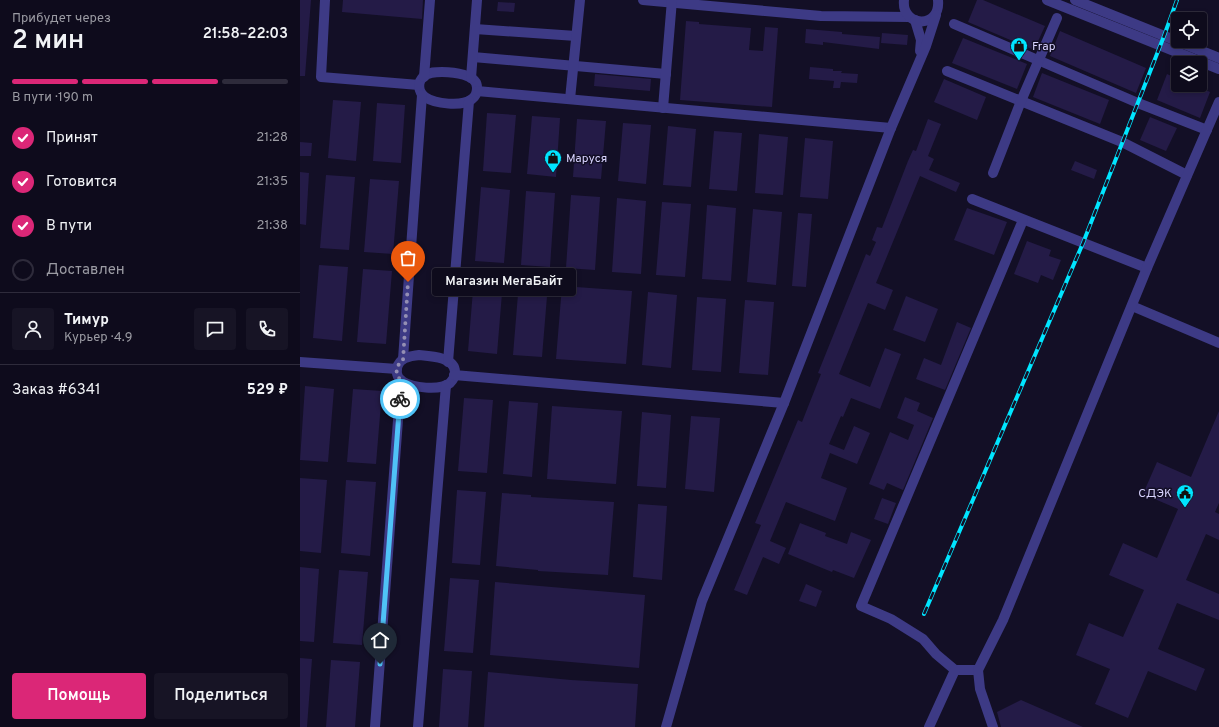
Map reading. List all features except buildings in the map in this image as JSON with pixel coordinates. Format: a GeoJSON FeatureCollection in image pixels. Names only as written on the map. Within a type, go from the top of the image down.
{"type":"FeatureCollection","features":[{"type":"Feature","properties":{"kind":"street"},"geometry":{"type":"LineString","coordinates":[[326,0],[321,77],[422,86]]}},
{"type":"Feature","properties":{"kind":"street"},"geometry":{"type":"LineString","coordinates":[[403,360],[422,86],[430,0]]}},
{"type":"Feature","properties":{"kind":"street"},"geometry":{"type":"LineString","coordinates":[[471,78],[477,0]]}},
{"type":"Feature","properties":{"kind":"street"},"geometry":{"type":"LineString","coordinates":[[570,99],[580,0]]}},
{"type":"Feature","properties":{"kind":"street"},"geometry":{"type":"LineString","coordinates":[[643,0],[672,1],[821,16],[912,19],[926,21],[939,5]]}},
{"type":"Feature","properties":{"kind":"street"},"geometry":{"type":"LineString","coordinates":[[904,0],[905,12],[912,19],[921,40],[918,63]]}},
{"type":"Feature","properties":{"kind":"street"},"geometry":{"type":"LineString","coordinates":[[1047,0],[1119,23],[1219,58]]}},
{"type":"Feature","properties":{"kind":"street"},"geometry":{"type":"LineString","coordinates":[[1075,0],[1119,23],[1219,70]]}},
{"type":"Feature","properties":{"kind":"street"},"geometry":{"type":"LineString","coordinates":[[663,108],[672,1]]}},
{"type":"Feature","properties":{"kind":"street"},"geometry":{"type":"LineString","coordinates":[[666,727],[702,602],[784,403],[891,128],[926,46],[939,5]]}},
{"type":"Feature","properties":{"kind":"street"},"geometry":{"type":"LineString","coordinates":[[993,173],[1057,18]]}},
{"type":"Feature","properties":{"kind":"street"},"geometry":{"type":"LineString","coordinates":[[954,24],[1207,130]]}},
{"type":"Feature","properties":{"kind":"street"},"geometry":{"type":"LineString","coordinates":[[475,29],[576,36]]}},
{"type":"Feature","properties":{"kind":"street"},"geometry":{"type":"LineString","coordinates":[[473,57],[666,74]]}},
{"type":"Feature","properties":{"kind":"street"},"geometry":{"type":"LineString","coordinates":[[947,71],[1122,142],[1187,175]]}},
{"type":"Feature","properties":{"kind":"street"},"geometry":{"type":"LineString","coordinates":[[442,72],[454,72],[471,78],[475,80],[478,86],[476,94],[472,99],[459,103],[446,103],[428,99],[422,86],[431,73],[442,72]]}},
{"type":"Feature","properties":{"kind":"street"},"geometry":{"type":"LineString","coordinates":[[477,91],[891,128]]}},
{"type":"Feature","properties":{"kind":"street"},"geometry":{"type":"LineString","coordinates":[[448,362],[469,100]]}},
{"type":"Feature","properties":{"kind":"street"},"geometry":{"type":"LineString","coordinates":[[993,727],[980,689],[978,670],[1003,620],[1147,268],[1219,102]]}},
{"type":"Feature","properties":{"kind":"street"},"geometry":{"type":"LineString","coordinates":[[972,198],[1023,220],[1147,268]]}},
{"type":"Feature","properties":{"kind":"street"},"geometry":{"type":"LineString","coordinates":[[978,670],[955,670],[936,654],[923,639],[891,619],[861,606],[1023,220]]}},
{"type":"Feature","properties":{"kind":"street"},"geometry":{"type":"LineString","coordinates":[[1132,306],[1219,342]]}},
{"type":"Feature","properties":{"kind":"street"},"geometry":{"type":"LineString","coordinates":[[431,356],[448,362],[452,364],[455,370],[454,378],[446,385],[424,387],[401,380],[396,373],[397,366],[408,357],[431,356]]}},
{"type":"Feature","properties":{"kind":"street"},"geometry":{"type":"LineString","coordinates":[[300,362],[397,369]]}},
{"type":"Feature","properties":{"kind":"street"},"geometry":{"type":"LineString","coordinates":[[454,375],[784,403]]}},
{"type":"Feature","properties":{"kind":"street"},"geometry":{"type":"LineString","coordinates":[[375,727],[401,380]]}},
{"type":"Feature","properties":{"kind":"street"},"geometry":{"type":"LineString","coordinates":[[418,727],[446,385]]}},
{"type":"Feature","properties":{"kind":"street"},"geometry":{"type":"LineString","coordinates":[[929,727],[955,670]]}},
{"type":"Feature","properties":{"kind":"railway"},"geometry":{"type":"LineString","coordinates":[[924,614],[1083,243],[1177,0]]}},
{"type":"Feature","properties":{"kind":"way so far"},"geometry":{"type":"LineString","coordinates":[[400,399],[401,380],[396,373],[397,366],[401,360],[403,360],[408,282]]}},
{"type":"Feature","properties":{"kind":"place","name":"Frap"},"geometry":{"type":"Point","coordinates":[1019,61]}},
{"type":"Feature","properties":{"kind":"place","name":"Маруся"},"geometry":{"type":"Point","coordinates":[553,173]}},
{"type":"Feature","properties":{"kind":"place","name":"Магазин МегаБайт"},"geometry":{"type":"Point","coordinates":[408,282]}},
{"type":"Feature","properties":{"kind":"place","name":"СДЭК"},"geometry":{"type":"Point","coordinates":[1185,508]}},
{"type":"Feature","properties":{"kind":"route"},"geometry":{"type":"LineString","coordinates":[[380,664],[400,399]]}}]}
